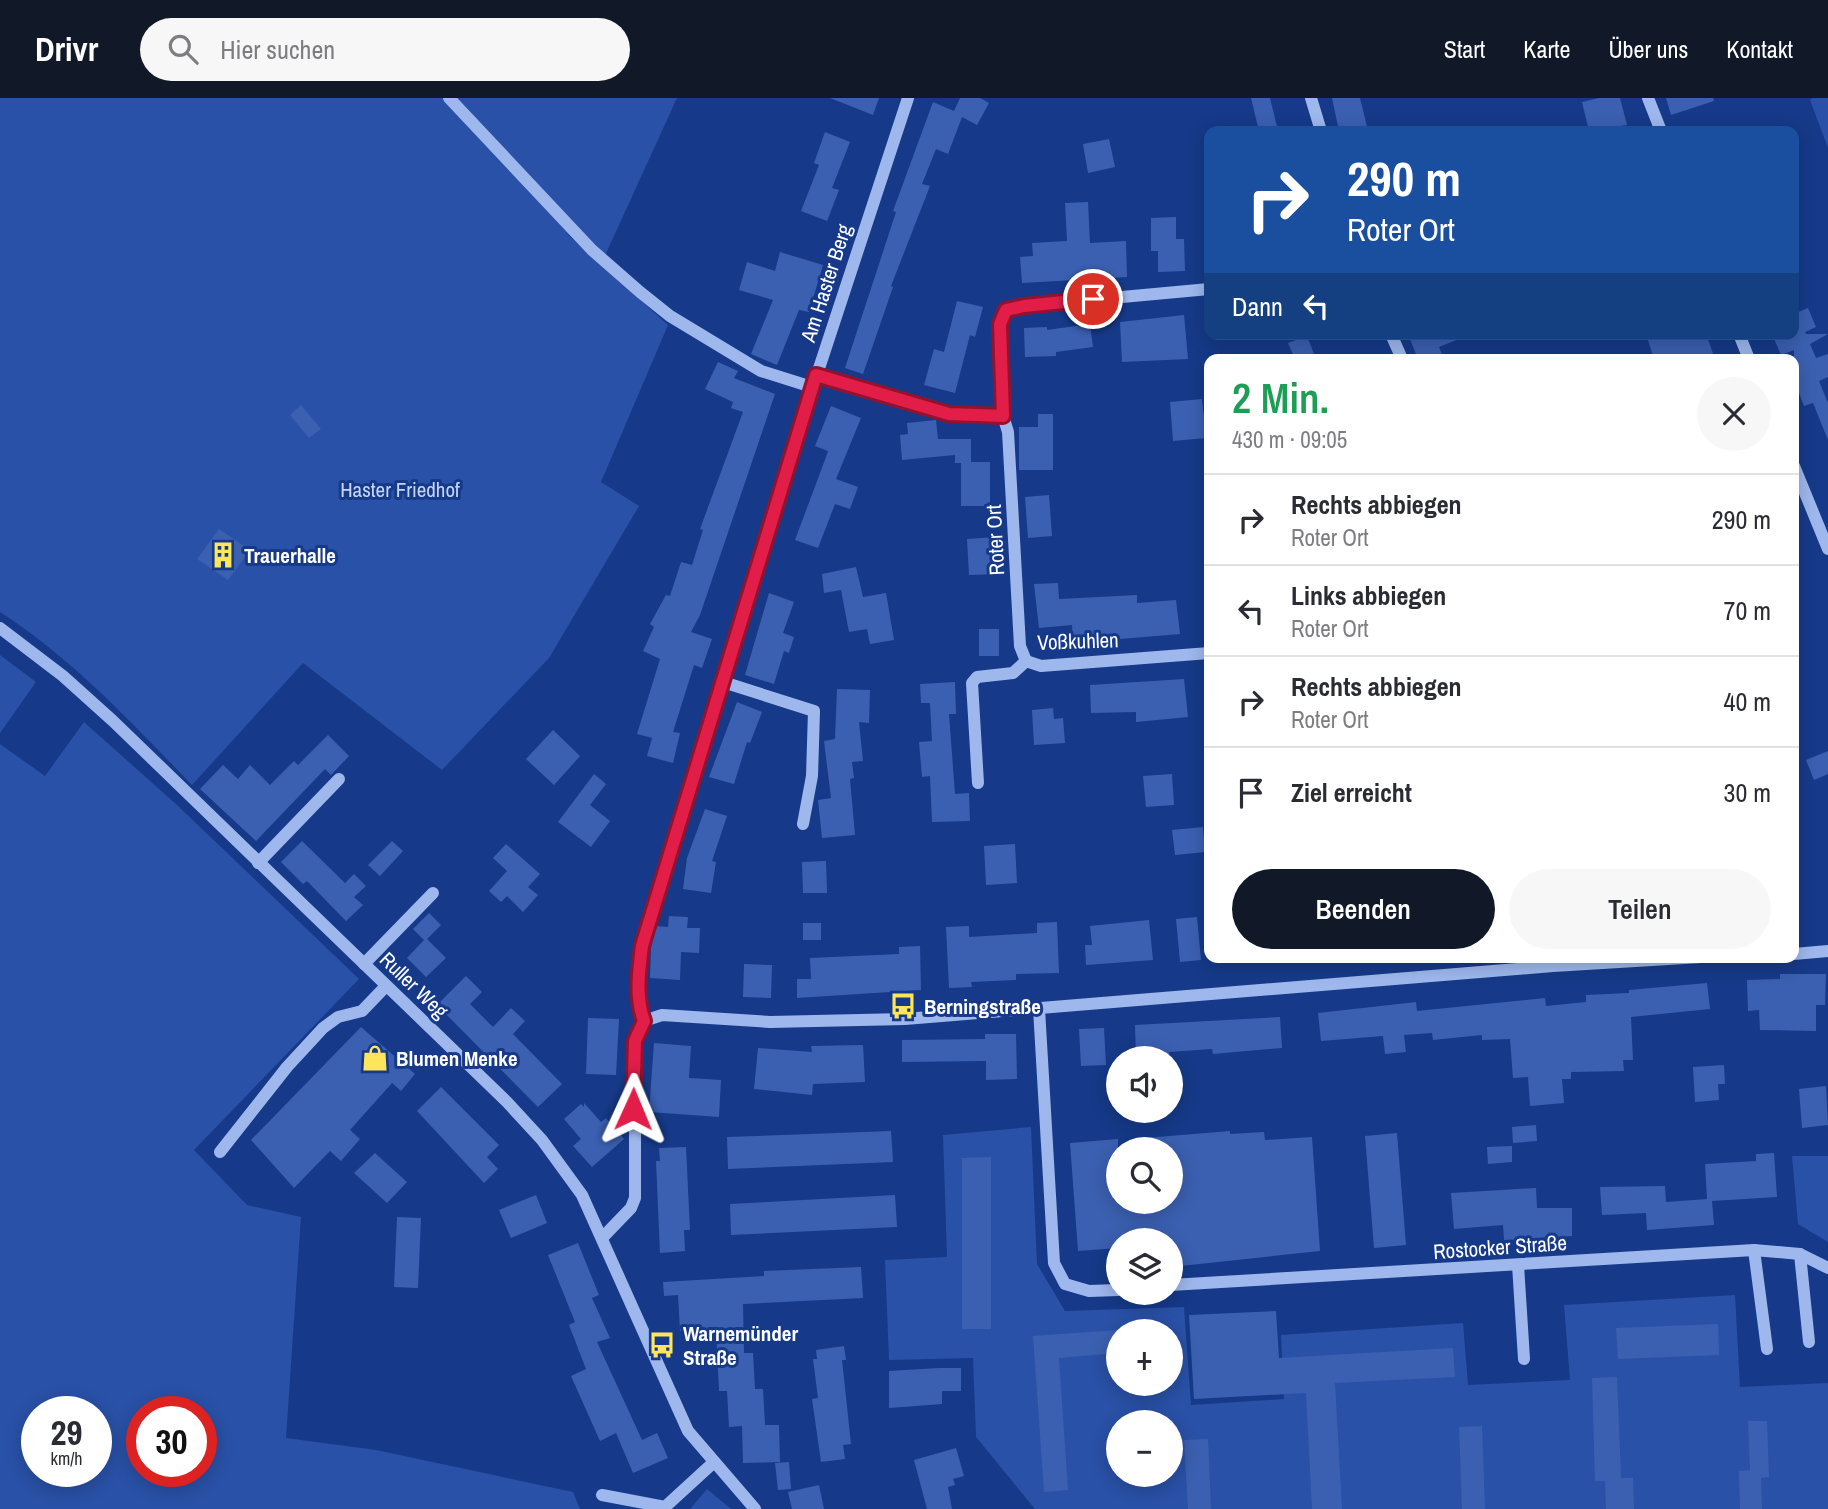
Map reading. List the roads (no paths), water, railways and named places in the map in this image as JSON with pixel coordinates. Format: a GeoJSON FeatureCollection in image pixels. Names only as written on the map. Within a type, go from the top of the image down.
{"type":"FeatureCollection","features":[{"type":"Feature","properties":{"kind":"street"},"geometry":{"type":"LineString","coordinates":[[449,98],[592,250],[650,300],[761,371],[949,414],[1003,416]]}},
{"type":"Feature","properties":{"kind":"street","name":"Am Haster Berg"},"geometry":{"type":"LineString","coordinates":[[603,1237],[631,1208],[635,1198],[632,1132],[635,1041],[644,1021],[639,1009],[638,981],[642,946],[679,816],[723,682],[814,381],[908,98]]}},
{"type":"Feature","properties":{"kind":"street"},"geometry":{"type":"LineString","coordinates":[[1311,98],[1319,126]]}},
{"type":"Feature","properties":{"kind":"street"},"geometry":{"type":"LineString","coordinates":[[1648,98],[1659,126]]}},
{"type":"Feature","properties":{"kind":"street","name":"Roter Ort"},"geometry":{"type":"LineString","coordinates":[[1026,661],[1020,646],[1008,432],[1003,416],[1000,324],[1006,310],[1024,306],[1204,289]]}},
{"type":"Feature","properties":{"kind":"street"},"geometry":{"type":"LineString","coordinates":[[1799,478],[1828,549]]}},
{"type":"Feature","properties":{"kind":"street","name":"Ruller Weg"},"geometry":{"type":"LineString","coordinates":[[0,628],[63,676],[113,721],[507,1102],[542,1140],[582,1195],[688,1431],[755,1509]]}},
{"type":"Feature","properties":{"kind":"street","name":"Voßkuhlen"},"geometry":{"type":"LineString","coordinates":[[978,783],[972,682],[977,677],[1013,673],[1026,661],[1041,666],[1204,653]]}},
{"type":"Feature","properties":{"kind":"street"},"geometry":{"type":"LineString","coordinates":[[723,682],[814,711],[812,776],[803,824]]}},
{"type":"Feature","properties":{"kind":"street"},"geometry":{"type":"LineString","coordinates":[[258,863],[339,779]]}},
{"type":"Feature","properties":{"kind":"street"},"geometry":{"type":"LineString","coordinates":[[364,964],[433,893]]}},
{"type":"Feature","properties":{"kind":"street"},"geometry":{"type":"LineString","coordinates":[[1799,954],[1828,951]]}},
{"type":"Feature","properties":{"kind":"street"},"geometry":{"type":"LineString","coordinates":[[644,1021],[662,1015],[828,1023],[1040,1009],[1532,963]]}},
{"type":"Feature","properties":{"kind":"street"},"geometry":{"type":"LineString","coordinates":[[220,1152],[287,1067],[323,1028],[338,1017],[362,1011],[386,986]]}},
{"type":"Feature","properties":{"kind":"street"},"geometry":{"type":"LineString","coordinates":[[1040,1009],[1054,1263],[1065,1284],[1088,1291],[1106,1290]]}},
{"type":"Feature","properties":{"kind":"street"},"geometry":{"type":"LineString","coordinates":[[1754,1250],[1767,1349]]}},
{"type":"Feature","properties":{"kind":"street","name":"Rostocker Straße"},"geometry":{"type":"LineString","coordinates":[[1183,1284],[1754,1250],[1800,1255],[1828,1268]]}},
{"type":"Feature","properties":{"kind":"street"},"geometry":{"type":"LineString","coordinates":[[1800,1255],[1809,1342]]}},
{"type":"Feature","properties":{"kind":"street"},"geometry":{"type":"LineString","coordinates":[[1518,1265],[1524,1359]]}},
{"type":"Feature","properties":{"kind":"street"},"geometry":{"type":"LineString","coordinates":[[602,1495],[665,1507],[713,1463]]}},
{"type":"Feature","properties":{"kind":"place","name":"Trauerhalle"},"geometry":{"type":"Point","coordinates":[223,555]}},
{"type":"Feature","properties":{"kind":"place","name":"Berningstraße"},"geometry":{"type":"Point","coordinates":[903,1006]}},
{"type":"Feature","properties":{"kind":"place","name":"Blumen Menke"},"geometry":{"type":"Point","coordinates":[375,1058]}},
{"type":"Feature","properties":{"kind":"place","name":"Warnemünder Straße"},"geometry":{"type":"Point","coordinates":[662,1345]}},
{"type":"Feature","properties":{"kind":"park label","name":"Haster Friedhof"},"geometry":{"type":"Point","coordinates":[400,489]}}]}
